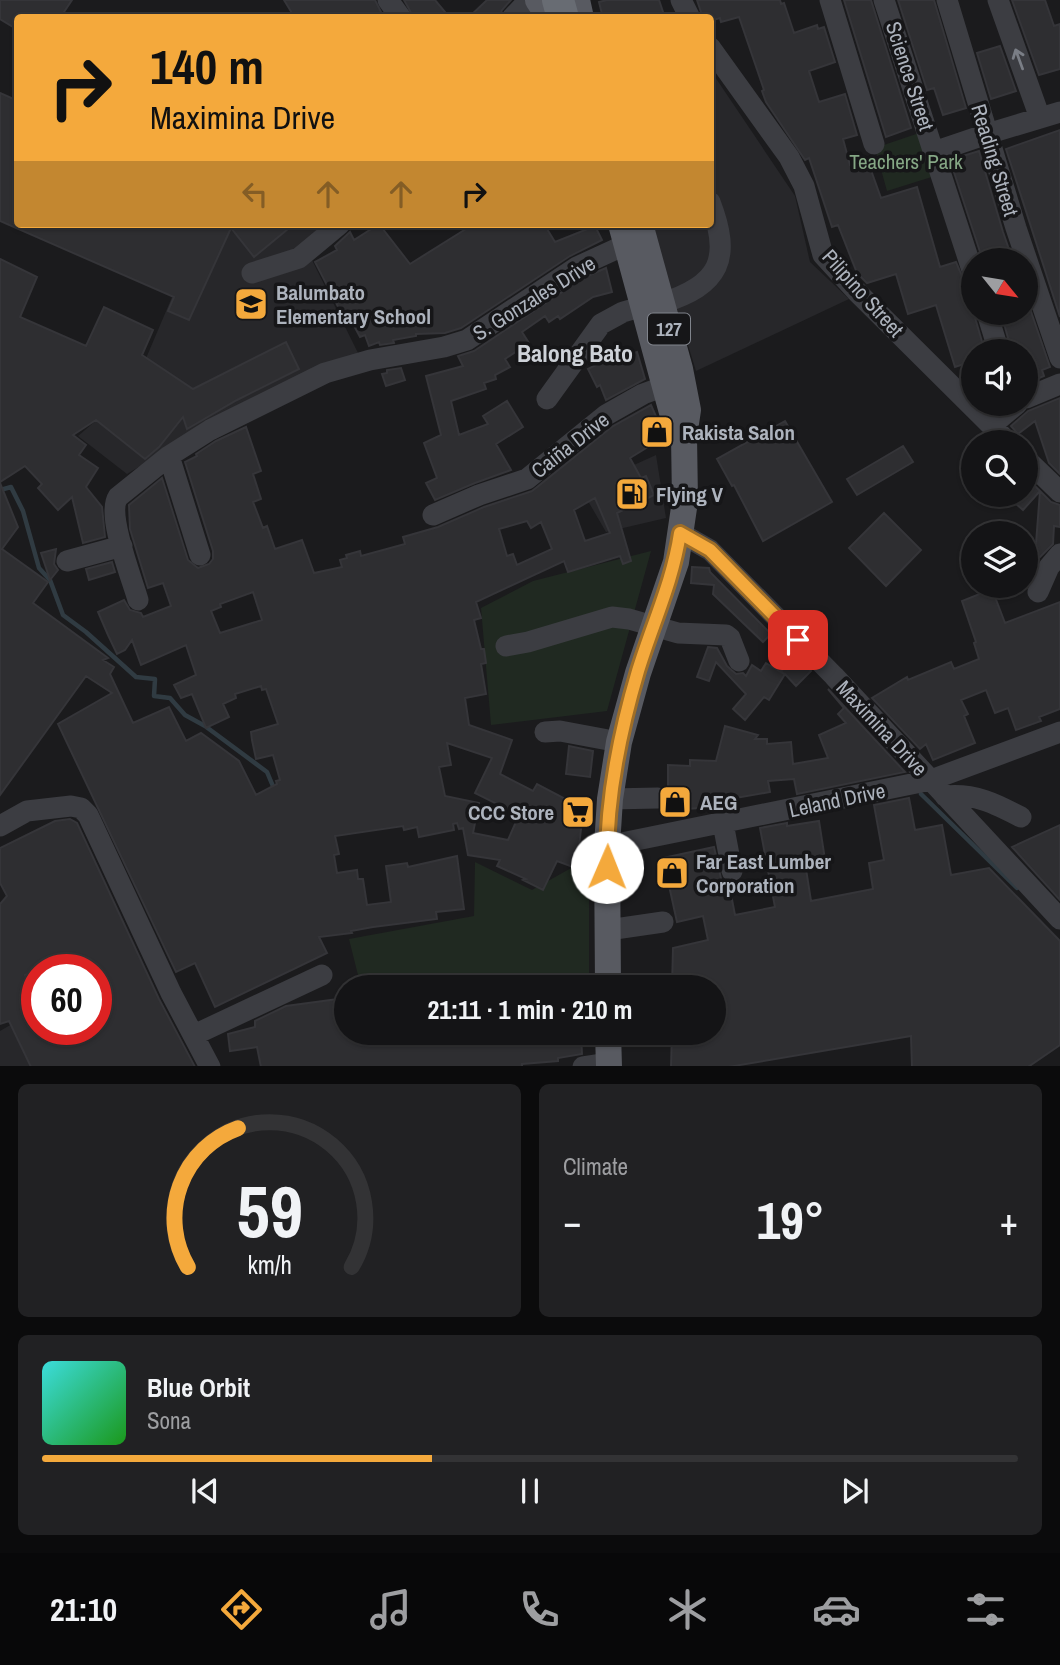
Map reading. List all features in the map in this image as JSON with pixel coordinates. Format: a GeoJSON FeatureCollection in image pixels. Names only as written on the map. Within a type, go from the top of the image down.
{"type":"FeatureCollection","features":[{"type":"Feature","properties":{"kind":"main road","name":"127"},"geometry":{"type":"LineString","coordinates":[[608,975],[607,846],[610,799],[619,742],[676,562],[685,501],[684,436],[688,410],[680,369],[653,304],[630,231]]}},
{"type":"Feature","properties":{"kind":"main road","name":"127"},"geometry":{"type":"LineString","coordinates":[[653,304],[665,386],[672,414],[684,436]]}},
{"type":"Feature","properties":{"kind":"main road"},"geometry":{"type":"LineString","coordinates":[[600,1065],[605,1045]]}},
{"type":"Feature","properties":{"kind":"street"},"geometry":{"type":"LineString","coordinates":[[516,14],[529,0]]}},
{"type":"Feature","properties":{"kind":"street"},"geometry":{"type":"LineString","coordinates":[[830,0],[874,144]]}},
{"type":"Feature","properties":{"kind":"street","name":"Science Street"},"geometry":{"type":"LineString","coordinates":[[884,0],[965,248]]}},
{"type":"Feature","properties":{"kind":"street","name":"Reading Street"},"geometry":{"type":"LineString","coordinates":[[947,0],[987,134],[1060,358]]}},
{"type":"Feature","properties":{"kind":"street"},"geometry":{"type":"LineString","coordinates":[[934,152],[1050,115],[998,0]]}},
{"type":"Feature","properties":{"kind":"street","name":"Pilipino Street"},"geometry":{"type":"LineString","coordinates":[[714,53],[789,157],[804,186],[823,255],[997,430]]}},
{"type":"Feature","properties":{"kind":"street"},"geometry":{"type":"LineString","coordinates":[[547,399],[601,324],[623,312],[686,295],[702,285],[714,272],[721,258],[719,226],[714,213]]}},
{"type":"Feature","properties":{"kind":"street"},"geometry":{"type":"LineString","coordinates":[[252,273],[299,258],[335,228]]}},
{"type":"Feature","properties":{"kind":"street","name":"S. Gonzales Drive"},"geometry":{"type":"LineString","coordinates":[[122,546],[113,512],[115,500],[169,456],[210,430],[326,373],[370,360],[444,347],[467,340],[630,231]]}},
{"type":"Feature","properties":{"kind":"street"},"geometry":{"type":"LineString","coordinates":[[1038,393],[1060,384]]}},
{"type":"Feature","properties":{"kind":"street","name":"Caiña Drive"},"geometry":{"type":"LineString","coordinates":[[433,515],[479,495],[527,479],[607,415],[643,394],[665,386]]}},
{"type":"Feature","properties":{"kind":"street"},"geometry":{"type":"LineString","coordinates":[[992,425],[1003,416]]}},
{"type":"Feature","properties":{"kind":"street"},"geometry":{"type":"LineString","coordinates":[[169,456],[200,555]]}},
{"type":"Feature","properties":{"kind":"street"},"geometry":{"type":"LineString","coordinates":[[1038,471],[1054,487]]}},
{"type":"Feature","properties":{"kind":"street","name":"Maximina Drive"},"geometry":{"type":"LineString","coordinates":[[680,533],[710,550],[834,676],[1060,919]]}},
{"type":"Feature","properties":{"kind":"street"},"geometry":{"type":"LineString","coordinates":[[67,561],[122,546],[138,600]]}},
{"type":"Feature","properties":{"kind":"street"},"geometry":{"type":"LineString","coordinates":[[1038,592],[1049,568],[1060,554]]}},
{"type":"Feature","properties":{"kind":"street"},"geometry":{"type":"LineString","coordinates":[[506,646],[612,617],[694,635],[726,635],[730,638],[739,661]]}},
{"type":"Feature","properties":{"kind":"street"},"geometry":{"type":"LineString","coordinates":[[545,732],[560,731],[619,742]]}},
{"type":"Feature","properties":{"kind":"street","name":"Leland Drive"},"geometry":{"type":"LineString","coordinates":[[607,846],[723,823],[938,788],[1060,732]]}},
{"type":"Feature","properties":{"kind":"street"},"geometry":{"type":"LineString","coordinates":[[938,788],[989,800],[1021,817]]}},
{"type":"Feature","properties":{"kind":"street"},"geometry":{"type":"LineString","coordinates":[[610,799],[658,798]]}},
{"type":"Feature","properties":{"kind":"street"},"geometry":{"type":"LineString","coordinates":[[0,826],[27,811],[71,806],[81,808],[88,815],[171,993],[210,1066]]}},
{"type":"Feature","properties":{"kind":"street"},"geometry":{"type":"LineString","coordinates":[[723,823],[732,871]]}},
{"type":"Feature","properties":{"kind":"street"},"geometry":{"type":"LineString","coordinates":[[608,930],[663,922]]}},
{"type":"Feature","properties":{"kind":"street"},"geometry":{"type":"LineString","coordinates":[[194,1035],[322,975]]}},
{"type":"Feature","properties":{"kind":"shaded area"},"geometry":{"type":"Polygon","coordinates":[[[714,75],[795,196],[810,262],[849,299],[696,371],[652,228],[714,228],[714,75]]]}},
{"type":"Feature","properties":{"kind":"shaded area","name":"Balumbato Elementary School"},"geometry":{"type":"Polygon","coordinates":[[[201,228],[332,228],[310,256],[358,353],[200,430],[127,474],[78,436],[133,389],[201,228]]]}},
{"type":"Feature","properties":{"kind":"shaded area"},"geometry":{"type":"Polygon","coordinates":[[[656,455],[666,518],[606,532],[581,489],[656,455]]]}},
{"type":"Feature","properties":{"kind":"shaded area"},"geometry":{"type":"Polygon","coordinates":[[[12,1024],[33,1066],[0,1066],[0,1031],[12,1024]]]}},
{"type":"Feature","properties":{"kind":"green space","name":"Teachers' Park"},"geometry":{"type":"Polygon","coordinates":[[[925,131],[938,175],[887,191],[875,148],[925,131]]]}},
{"type":"Feature","properties":{"kind":"green space"},"geometry":{"type":"Polygon","coordinates":[[[651,551],[607,711],[491,725],[481,608],[533,581],[651,551]]]}},
{"type":"Feature","properties":{"kind":"green space"},"geometry":{"type":"Polygon","coordinates":[[[589,858],[589,975],[358,975],[349,939],[474,916],[475,862],[532,890],[589,858]]]}},
{"type":"Feature","properties":{"kind":"building"},"geometry":{"type":"Polygon","coordinates":[[[0,0],[72,0],[63,14],[14,14],[14,28],[0,19],[0,0]]]}},
{"type":"Feature","properties":{"kind":"building"},"geometry":{"type":"Polygon","coordinates":[[[284,0],[375,0],[382,14],[293,14],[284,0]]]}},
{"type":"Feature","properties":{"kind":"building"},"geometry":{"type":"Polygon","coordinates":[[[404,0],[435,0],[447,14],[412,14],[404,0]]]}},
{"type":"Feature","properties":{"kind":"building"},"geometry":{"type":"Polygon","coordinates":[[[487,0],[511,0],[500,14],[472,14],[487,0]]]}},
{"type":"Feature","properties":{"kind":"building"},"geometry":{"type":"Polygon","coordinates":[[[659,0],[664,14],[602,14],[599,2],[659,0]]]}},
{"type":"Feature","properties":{"kind":"building"},"geometry":{"type":"Polygon","coordinates":[[[697,0],[780,0],[781,4],[784,3],[794,33],[817,25],[818,29],[824,27],[835,62],[809,71],[819,102],[845,94],[857,135],[843,139],[850,165],[867,159],[881,198],[917,187],[940,267],[956,262],[961,274],[961,326],[977,326],[981,339],[961,339],[961,365],[955,367],[936,305],[908,314],[896,274],[867,283],[857,273],[838,225],[832,227],[809,158],[805,160],[766,102],[739,17],[721,22],[720,18],[714,20],[714,14],[702,14],[697,0]]]}},
{"type":"Feature","properties":{"kind":"building"},"geometry":{"type":"Polygon","coordinates":[[[844,0],[871,0],[911,128],[886,137],[844,0]]]}},
{"type":"Feature","properties":{"kind":"building"},"geometry":{"type":"Polygon","coordinates":[[[898,0],[934,0],[966,108],[943,115],[934,88],[927,90],[898,0]]]}},
{"type":"Feature","properties":{"kind":"building"},"geometry":{"type":"Polygon","coordinates":[[[1012,0],[1045,0],[1054,26],[1060,24],[1060,69],[1039,75],[1012,0]]]}},
{"type":"Feature","properties":{"kind":"building"},"geometry":{"type":"Polygon","coordinates":[[[1000,46],[1016,91],[991,99],[977,53],[1000,46]]]}},
{"type":"Feature","properties":{"kind":"building"},"geometry":{"type":"Polygon","coordinates":[[[0,93],[14,99],[14,227],[0,221],[0,93]]]}},
{"type":"Feature","properties":{"kind":"building"},"geometry":{"type":"Polygon","coordinates":[[[1060,130],[1060,317],[1038,248],[1006,149],[1060,130]]]}},
{"type":"Feature","properties":{"kind":"building"},"geometry":{"type":"Polygon","coordinates":[[[979,151],[1009,248],[979,248],[950,160],[979,151]]]}},
{"type":"Feature","properties":{"kind":"building"},"geometry":{"type":"Polygon","coordinates":[[[16,228],[231,228],[189,320],[168,311],[174,297],[16,228]]]}},
{"type":"Feature","properties":{"kind":"building"},"geometry":{"type":"Polygon","coordinates":[[[231,228],[289,228],[254,257],[231,228]]]}},
{"type":"Feature","properties":{"kind":"building"},"geometry":{"type":"Polygon","coordinates":[[[373,228],[382,228],[410,264],[468,228],[546,228],[555,242],[596,228],[602,240],[570,256],[461,328],[445,333],[416,334],[393,340],[394,343],[380,345],[379,342],[369,346],[365,335],[360,337],[352,322],[347,324],[315,262],[337,250],[335,246],[350,232],[354,240],[373,228]]]}},
{"type":"Feature","properties":{"kind":"building"},"geometry":{"type":"Polygon","coordinates":[[[0,259],[37,277],[20,317],[86,346],[104,307],[153,330],[142,355],[193,389],[286,342],[299,369],[187,429],[183,417],[159,447],[145,459],[96,420],[73,435],[86,445],[79,455],[98,468],[86,487],[102,507],[105,537],[83,543],[72,497],[58,510],[38,488],[42,484],[25,466],[0,482],[0,259]]]}},
{"type":"Feature","properties":{"kind":"building"},"geometry":{"type":"Polygon","coordinates":[[[606,268],[612,292],[593,297],[560,319],[558,316],[549,322],[545,316],[522,332],[529,343],[505,359],[510,367],[495,375],[496,379],[484,383],[486,389],[451,401],[459,435],[488,424],[483,416],[507,401],[523,427],[496,444],[511,470],[435,500],[426,483],[437,478],[424,443],[441,435],[426,376],[463,366],[458,356],[474,351],[583,278],[606,268]]]}},
{"type":"Feature","properties":{"kind":"building"},"geometry":{"type":"Polygon","coordinates":[[[1005,326],[1036,326],[1050,367],[1042,370],[1044,376],[1038,379],[1038,339],[1008,339],[1005,326]]]}},
{"type":"Feature","properties":{"kind":"building"},"geometry":{"type":"Polygon","coordinates":[[[637,352],[645,379],[606,400],[600,385],[597,387],[588,369],[617,354],[619,358],[637,352]]]}},
{"type":"Feature","properties":{"kind":"building"},"geometry":{"type":"Polygon","coordinates":[[[401,368],[405,380],[386,386],[382,374],[387,373],[387,370],[401,368]]]}},
{"type":"Feature","properties":{"kind":"building"},"geometry":{"type":"Polygon","coordinates":[[[1060,398],[1060,474],[1049,463],[1035,421],[1023,430],[1014,430],[1011,426],[1022,416],[1038,416],[1038,407],[1060,398]]]}},
{"type":"Feature","properties":{"kind":"building"},"geometry":{"type":"Polygon","coordinates":[[[651,405],[658,421],[661,444],[648,447],[630,458],[641,478],[646,476],[654,495],[617,513],[631,561],[623,564],[620,556],[568,572],[564,561],[476,602],[481,618],[474,620],[481,649],[484,649],[486,663],[481,664],[486,694],[465,698],[469,725],[512,740],[500,774],[533,791],[537,784],[569,801],[584,803],[578,855],[573,867],[557,861],[543,890],[497,866],[500,860],[468,855],[463,828],[459,829],[457,823],[453,824],[454,830],[419,837],[417,827],[404,830],[403,826],[335,836],[339,854],[334,855],[337,873],[357,870],[358,879],[363,879],[367,905],[391,902],[386,866],[407,863],[408,867],[457,856],[464,909],[436,912],[437,919],[319,937],[327,953],[215,1007],[195,963],[176,972],[58,724],[112,693],[86,676],[0,795],[0,483],[18,527],[2,549],[48,582],[33,603],[108,658],[103,660],[114,667],[110,674],[133,723],[169,707],[186,741],[201,733],[239,761],[256,795],[280,780],[273,755],[256,759],[252,740],[251,732],[278,724],[266,689],[262,690],[261,686],[235,694],[236,698],[223,704],[229,717],[206,728],[192,694],[181,698],[174,685],[196,675],[186,645],[141,665],[132,640],[125,650],[117,654],[108,635],[98,612],[124,600],[130,610],[141,613],[143,617],[171,606],[163,583],[148,588],[130,529],[129,505],[162,478],[188,560],[198,568],[209,564],[213,559],[213,551],[185,462],[216,441],[246,427],[261,471],[253,474],[261,499],[253,502],[263,528],[267,526],[275,549],[302,540],[314,573],[342,567],[340,560],[347,558],[346,555],[360,551],[361,556],[405,544],[403,537],[438,527],[484,507],[532,491],[613,426],[651,405]],[[595,498],[574,510],[585,541],[610,533],[595,498]],[[527,521],[499,529],[507,556],[513,554],[517,565],[552,549],[541,522],[531,528],[527,521]],[[253,592],[220,604],[221,607],[211,611],[220,633],[262,620],[253,592]],[[447,743],[451,765],[439,767],[445,796],[479,803],[473,833],[508,840],[519,815],[475,793],[492,758],[447,743]]]}},
{"type":"Feature","properties":{"kind":"building"},"geometry":{"type":"Polygon","coordinates":[[[785,421],[832,502],[763,541],[734,485],[732,486],[717,459],[785,421]]]}},
{"type":"Feature","properties":{"kind":"building"},"geometry":{"type":"Polygon","coordinates":[[[903,446],[913,462],[857,495],[847,479],[903,446]]]}},
{"type":"Feature","properties":{"kind":"building"},"geometry":{"type":"Polygon","coordinates":[[[1040,491],[1051,502],[1060,505],[1060,527],[1054,526],[1053,544],[1040,557],[1038,557],[1040,491]]]}},
{"type":"Feature","properties":{"kind":"building"},"geometry":{"type":"Polygon","coordinates":[[[884,513],[921,550],[886,586],[849,548],[884,513]]]}},
{"type":"Feature","properties":{"kind":"building"},"geometry":{"type":"Polygon","coordinates":[[[56,549],[54,564],[58,570],[50,580],[41,553],[56,549]]]}},
{"type":"Feature","properties":{"kind":"building"},"geometry":{"type":"Polygon","coordinates":[[[112,562],[115,572],[89,580],[86,569],[112,562]]]}},
{"type":"Feature","properties":{"kind":"building"},"geometry":{"type":"Polygon","coordinates":[[[692,567],[709,568],[771,634],[763,642],[713,594],[714,585],[691,583],[692,567]]]}},
{"type":"Feature","properties":{"kind":"building"},"geometry":{"type":"Polygon","coordinates":[[[970,598],[995,598],[1005,623],[1060,602],[1060,709],[1039,717],[1041,721],[1016,730],[1008,708],[995,713],[986,690],[961,700],[968,714],[964,716],[975,743],[933,760],[926,744],[920,749],[872,698],[907,677],[908,680],[951,662],[954,669],[979,659],[962,601],[970,598]]]}},
{"type":"Feature","properties":{"kind":"building"},"geometry":{"type":"Polygon","coordinates":[[[708,647],[717,648],[727,666],[736,674],[743,673],[746,676],[752,665],[761,671],[766,663],[784,674],[781,671],[796,656],[811,671],[796,686],[785,674],[769,700],[764,697],[745,720],[733,709],[746,694],[716,662],[709,681],[697,677],[708,647]]]}},
{"type":"Feature","properties":{"kind":"building"},"geometry":{"type":"Polygon","coordinates":[[[828,689],[905,772],[797,794],[794,779],[768,781],[770,792],[701,804],[701,808],[667,810],[671,798],[668,790],[668,765],[690,766],[690,760],[716,761],[725,726],[758,735],[755,739],[767,739],[767,744],[791,742],[793,764],[828,758],[819,735],[846,723],[838,714],[844,708],[828,689]]]}},
{"type":"Feature","properties":{"kind":"building"},"geometry":{"type":"Polygon","coordinates":[[[569,746],[593,751],[590,777],[566,774],[569,746]]]}},
{"type":"Feature","properties":{"kind":"building"},"geometry":{"type":"Polygon","coordinates":[[[909,798],[915,830],[942,825],[951,875],[989,868],[1060,941],[1060,1045],[1029,1066],[912,1066],[911,1036],[734,1066],[671,1066],[672,1045],[726,1045],[726,975],[672,975],[673,948],[708,940],[703,916],[677,922],[663,858],[714,847],[722,883],[729,884],[735,915],[775,907],[760,828],[819,821],[826,866],[806,869],[811,901],[873,889],[869,863],[884,860],[874,805],[909,798]]]}},
{"type":"Feature","properties":{"kind":"building"},"geometry":{"type":"Polygon","coordinates":[[[70,819],[77,823],[159,999],[194,1066],[31,1066],[9,1021],[0,1024],[0,904],[7,896],[0,883],[0,848],[55,821],[70,819]]]}},
{"type":"Feature","properties":{"kind":"building"},"geometry":{"type":"Polygon","coordinates":[[[1060,825],[1060,900],[1012,847],[1060,825]]]}},
{"type":"Feature","properties":{"kind":"building"},"geometry":{"type":"Polygon","coordinates":[[[334,1000],[334,1045],[582,1045],[582,1054],[558,1058],[558,1061],[522,1066],[261,1066],[257,1047],[230,1051],[228,1034],[255,1027],[255,1021],[286,1006],[334,1000]]]}},
{"type":"Feature","properties":{"kind":"waterway"},"geometry":{"type":"LineString","coordinates":[[0,490],[11,487],[23,511],[39,568],[50,580],[63,615],[136,677],[155,679],[154,696],[170,698],[185,715],[205,726],[267,772],[275,791]]}},
{"type":"Feature","properties":{"kind":"waterway"},"geometry":{"type":"LineString","coordinates":[[921,794],[1017,888]]}},
{"type":"Feature","properties":{"kind":"place","name":"Balumbato Elementary School"},"geometry":{"type":"Point","coordinates":[251,304]}},
{"type":"Feature","properties":{"kind":"place","name":"Rakista Salon"},"geometry":{"type":"Point","coordinates":[657,432]}},
{"type":"Feature","properties":{"kind":"place","name":"Flying V"},"geometry":{"type":"Point","coordinates":[632,494]}},
{"type":"Feature","properties":{"kind":"place","name":"AEG"},"geometry":{"type":"Point","coordinates":[675,802]}},
{"type":"Feature","properties":{"kind":"place","name":"CCC Store"},"geometry":{"type":"Point","coordinates":[578,812]}},
{"type":"Feature","properties":{"kind":"place","name":"Far East Lumber Corporation"},"geometry":{"type":"Point","coordinates":[672,873]}},
{"type":"Feature","properties":{"kind":"district","name":"Balong Bato"},"geometry":{"type":"Point","coordinates":[575,353]}},
{"type":"Feature","properties":{"kind":"route"},"geometry":{"type":"LineString","coordinates":[[607,867],[610,799],[619,742],[638,673],[676,562],[680,533],[710,550],[798,640]]}}]}
